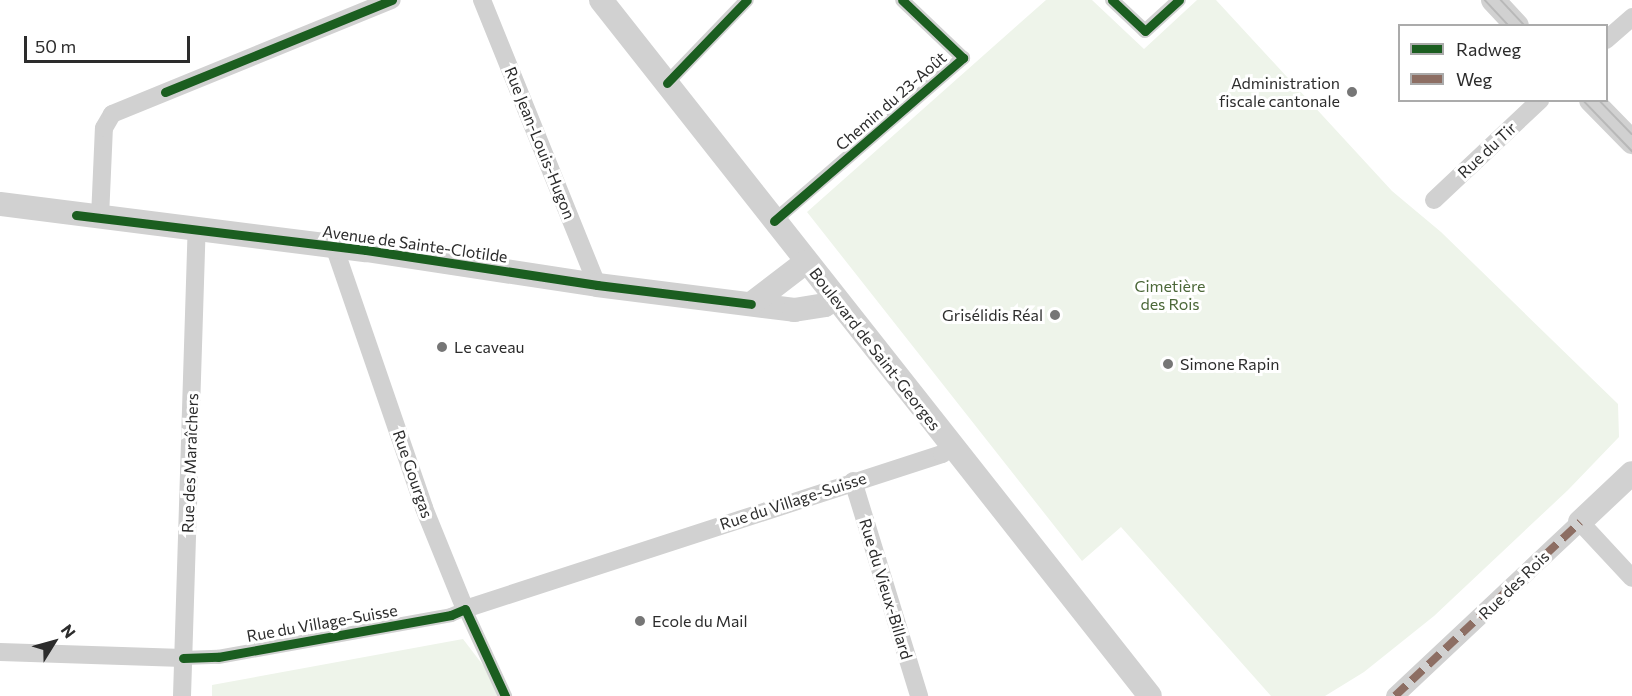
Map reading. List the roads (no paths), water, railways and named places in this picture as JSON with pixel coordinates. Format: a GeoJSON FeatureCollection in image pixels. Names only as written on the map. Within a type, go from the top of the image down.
{"type":"FeatureCollection","features":[{"type":"Feature","properties":{"kind":"street"},"geometry":{"type":"LineString","coordinates":[[100,218],[104,128],[112,114],[392,0]]}},
{"type":"Feature","properties":{"kind":"street","name":"Rue Jean-Louis-Hugon"},"geometry":{"type":"LineString","coordinates":[[482,0],[597,285]]}},
{"type":"Feature","properties":{"kind":"street","name":"Boulevard de Saint-Georges"},"geometry":{"type":"LineString","coordinates":[[601,0],[1150,696]]}},
{"type":"Feature","properties":{"kind":"street"},"geometry":{"type":"LineString","coordinates":[[667,83],[747,0]]}},
{"type":"Feature","properties":{"kind":"street","name":"Chemin du 23-Août"},"geometry":{"type":"LineString","coordinates":[[774,221],[963,58],[902,0]]}},
{"type":"Feature","properties":{"kind":"street"},"geometry":{"type":"LineString","coordinates":[[1112,0],[1145,31],[1179,0]]}},
{"type":"Feature","properties":{"kind":"street"},"geometry":{"type":"LineString","coordinates":[[1493,0],[1515,24]]}},
{"type":"Feature","properties":{"kind":"street"},"geometry":{"type":"LineString","coordinates":[[1608,38],[1632,17]]}},
{"type":"Feature","properties":{"kind":"street","name":"Rue du Tir"},"geometry":{"type":"LineString","coordinates":[[1434,200],[1538,102]]}},
{"type":"Feature","properties":{"kind":"street"},"geometry":{"type":"LineString","coordinates":[[1593,102],[1632,142]]}},
{"type":"Feature","properties":{"kind":"street","name":"Avenue de Sainte-Clotilde"},"geometry":{"type":"LineString","coordinates":[[0,204],[197,231],[334,246],[597,285],[794,310],[825,305],[835,298]]}},
{"type":"Feature","properties":{"kind":"street","name":"Rue des Maraîchers"},"geometry":{"type":"LineString","coordinates":[[182,696],[197,231]]}},
{"type":"Feature","properties":{"kind":"street","name":"Rue Gourgas"},"geometry":{"type":"LineString","coordinates":[[334,246],[424,508],[465,609],[505,696]]}},
{"type":"Feature","properties":{"kind":"street"},"geometry":{"type":"LineString","coordinates":[[751,304],[806,262]]}},
{"type":"Feature","properties":{"kind":"street","name":"Rue du Village-Suisse"},"geometry":{"type":"LineString","coordinates":[[0,652],[183,658],[218,657],[451,615],[853,481],[942,454],[952,447]]}},
{"type":"Feature","properties":{"kind":"street","name":"Rue des Rois"},"geometry":{"type":"LineString","coordinates":[[1395,696],[1632,473]]}},
{"type":"Feature","properties":{"kind":"street","name":"Rue du Vieux-Billard"},"geometry":{"type":"LineString","coordinates":[[853,481],[919,696]]}},
{"type":"Feature","properties":{"kind":"street"},"geometry":{"type":"LineString","coordinates":[[1580,522],[1632,578]]}},
{"type":"Feature","properties":{"kind":"tram line"},"geometry":{"type":"LineString","coordinates":[[1485,0],[1507,24]]}},
{"type":"Feature","properties":{"kind":"tram line"},"geometry":{"type":"LineString","coordinates":[[1501,0],[1523,24]]}},
{"type":"Feature","properties":{"kind":"tram line"},"geometry":{"type":"LineString","coordinates":[[1585,102],[1632,151]]}},
{"type":"Feature","properties":{"kind":"tram line"},"geometry":{"type":"LineString","coordinates":[[1601,102],[1632,134]]}},
{"type":"Feature","properties":{"kind":"place","name":"Administration fiscale cantonale"},"geometry":{"type":"Point","coordinates":[1352,92]}},
{"type":"Feature","properties":{"kind":"place","name":"Grisélidis Réal"},"geometry":{"type":"Point","coordinates":[1055,315]}},
{"type":"Feature","properties":{"kind":"place","name":"Le caveau"},"geometry":{"type":"Point","coordinates":[442,347]}},
{"type":"Feature","properties":{"kind":"place","name":"Simone Rapin"},"geometry":{"type":"Point","coordinates":[1168,364]}},
{"type":"Feature","properties":{"kind":"place","name":"Ecole du Mail"},"geometry":{"type":"Point","coordinates":[640,621]}},
{"type":"Feature","properties":{"kind":"park label","name":"Cimetière des Rois"},"geometry":{"type":"Point","coordinates":[1170,295]}}]}
